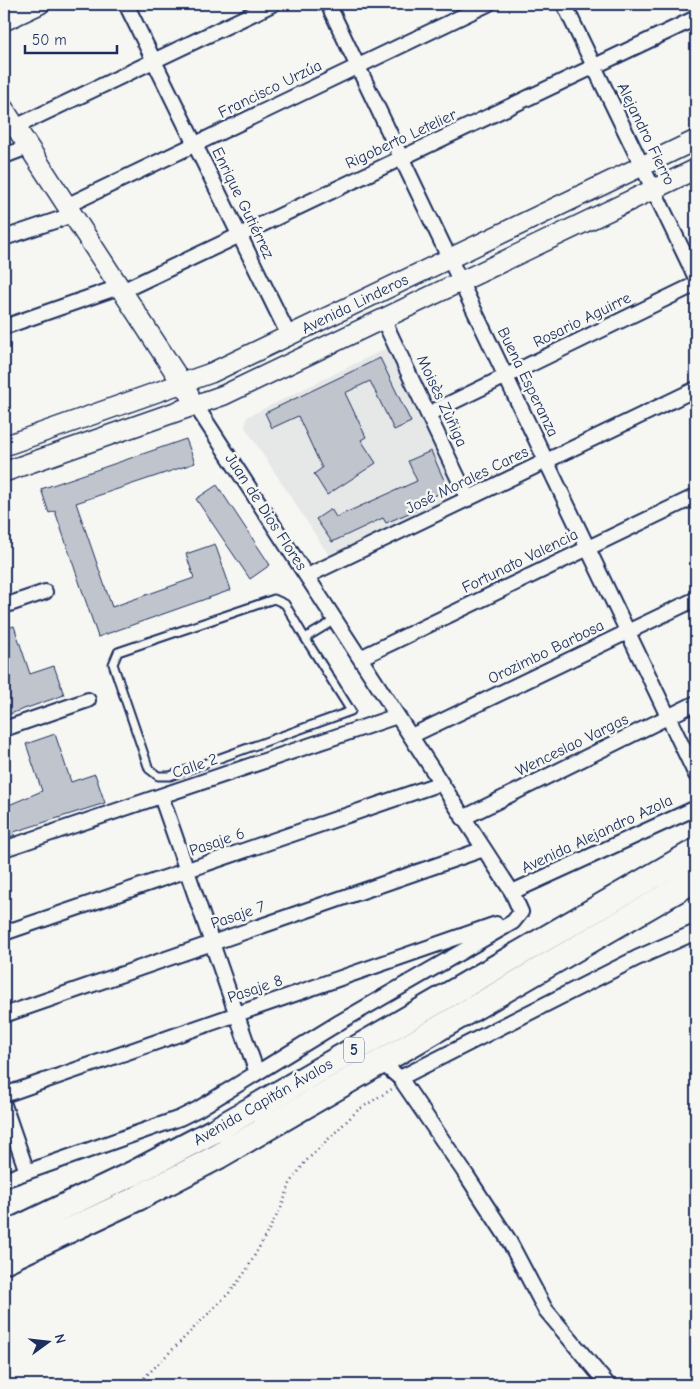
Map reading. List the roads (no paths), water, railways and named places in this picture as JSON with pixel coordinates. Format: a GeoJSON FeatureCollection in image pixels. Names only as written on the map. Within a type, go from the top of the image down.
{"type":"FeatureCollection","features":[{"type":"Feature","properties":{"kind":"highway","name":"Avenida Capitán Ávalos"},"geometry":{"type":"LineString","coordinates":[[4,1235],[134,1173],[214,1131],[696,851]]}},
{"type":"Feature","properties":{"kind":"highway","name":"Avenida Capitán Ávalos"},"geometry":{"type":"LineString","coordinates":[[4,1261],[196,1169],[696,878]]}},
{"type":"Feature","properties":{"kind":"street"},"geometry":{"type":"LineString","coordinates":[[4,21],[40,4]]}},
{"type":"Feature","properties":{"kind":"street","name":"Enrique Gutiérrez"},"geometry":{"type":"LineString","coordinates":[[126,4],[288,336]]}},
{"type":"Feature","properties":{"kind":"street"},"geometry":{"type":"LineString","coordinates":[[15,127],[273,4]]}},
{"type":"Feature","properties":{"kind":"street","name":"Buena Esperanza"},"geometry":{"type":"LineString","coordinates":[[328,4],[696,774]]}},
{"type":"Feature","properties":{"kind":"street","name":"Francisco Urzúa"},"geometry":{"type":"LineString","coordinates":[[4,238],[69,210],[195,144],[488,4]]}},
{"type":"Feature","properties":{"kind":"street","name":"Alejandro Fierro"},"geometry":{"type":"LineString","coordinates":[[564,4],[696,278]]}},
{"type":"Feature","properties":{"kind":"street","name":"Rigoberto Letelier"},"geometry":{"type":"LineString","coordinates":[[4,327],[120,289],[239,235],[696,18]]}},
{"type":"Feature","properties":{"kind":"street","name":"Juan de Dios Flores"},"geometry":{"type":"LineString","coordinates":[[4,109],[512,892],[520,907],[521,912],[518,917]]}},
{"type":"Feature","properties":{"kind":"street","name":"Avenida Linderos"},"geometry":{"type":"LineString","coordinates":[[4,446],[183,384],[450,259],[696,140]]}},
{"type":"Feature","properties":{"kind":"street"},"geometry":{"type":"LineString","coordinates":[[4,156],[28,147]]}},
{"type":"Feature","properties":{"kind":"street","name":"Avenida Linderos"},"geometry":{"type":"LineString","coordinates":[[4,472],[196,406],[696,169]]}},
{"type":"Feature","properties":{"kind":"street","name":"Rosario Aguirre"},"geometry":{"type":"LineString","coordinates":[[428,414],[696,284]]}},
{"type":"Feature","properties":{"kind":"street","name":"Moisès Zùñiga"},"geometry":{"type":"LineString","coordinates":[[383,319],[468,499]]}},
{"type":"Feature","properties":{"kind":"street","name":"José Morales Cares"},"geometry":{"type":"LineString","coordinates":[[307,576],[696,389]]}},
{"type":"Feature","properties":{"kind":"street","name":"Fortunato Valencia"},"geometry":{"type":"LineString","coordinates":[[360,658],[696,496]]}},
{"type":"Feature","properties":{"kind":"street"},"geometry":{"type":"LineString","coordinates":[[4,606],[46,592]]}},
{"type":"Feature","properties":{"kind":"street","name":"Orozimbo Barbosa"},"geometry":{"type":"LineString","coordinates":[[411,736],[696,599]]}},
{"type":"Feature","properties":{"kind":"street"},"geometry":{"type":"LineString","coordinates":[[4,728],[88,700]]}},
{"type":"Feature","properties":{"kind":"street","name":"Wenceslao Vargas"},"geometry":{"type":"LineString","coordinates":[[463,818],[696,703]]}},
{"type":"Feature","properties":{"kind":"street","name":"Calle 2"},"geometry":{"type":"LineString","coordinates":[[4,849],[397,716]]}},
{"type":"Feature","properties":{"kind":"street","name":"Pasaje 6"},"geometry":{"type":"LineString","coordinates":[[4,934],[441,783]]}},
{"type":"Feature","properties":{"kind":"street"},"geometry":{"type":"LineString","coordinates":[[161,796],[257,1073]]}},
{"type":"Feature","properties":{"kind":"street","name":"Avenida Alejandro Azola"},"geometry":{"type":"LineString","coordinates":[[512,892],[696,808]]}},
{"type":"Feature","properties":{"kind":"street","name":"Pasaje 7"},"geometry":{"type":"LineString","coordinates":[[4,1015],[484,849]]}},
{"type":"Feature","properties":{"kind":"street","name":"Pasaje 8"},"geometry":{"type":"LineString","coordinates":[[4,1095],[518,917]]}},
{"type":"Feature","properties":{"kind":"street","name":"Avenida Capitán Ávalos"},"geometry":{"type":"LineString","coordinates":[[4,1180],[180,1118],[518,917]]}},
{"type":"Feature","properties":{"kind":"street"},"geometry":{"type":"LineString","coordinates":[[400,1078],[637,958],[696,932]]}},
{"type":"Feature","properties":{"kind":"street"},"geometry":{"type":"LineString","coordinates":[[381,1062],[400,1078],[508,1239],[545,1309],[608,1385]]}},
{"type":"Feature","properties":{"kind":"street"},"geometry":{"type":"LineString","coordinates":[[4,1105],[27,1172]]}},
{"type":"Feature","properties":{"kind":"lane"},"geometry":{"type":"LineString","coordinates":[[274,599],[285,604],[305,638],[351,711],[170,776],[158,776],[149,770],[113,664],[118,652],[274,599]]}},
{"type":"Feature","properties":{"kind":"lane"},"geometry":{"type":"LineString","coordinates":[[305,638],[335,620]]}}]}
